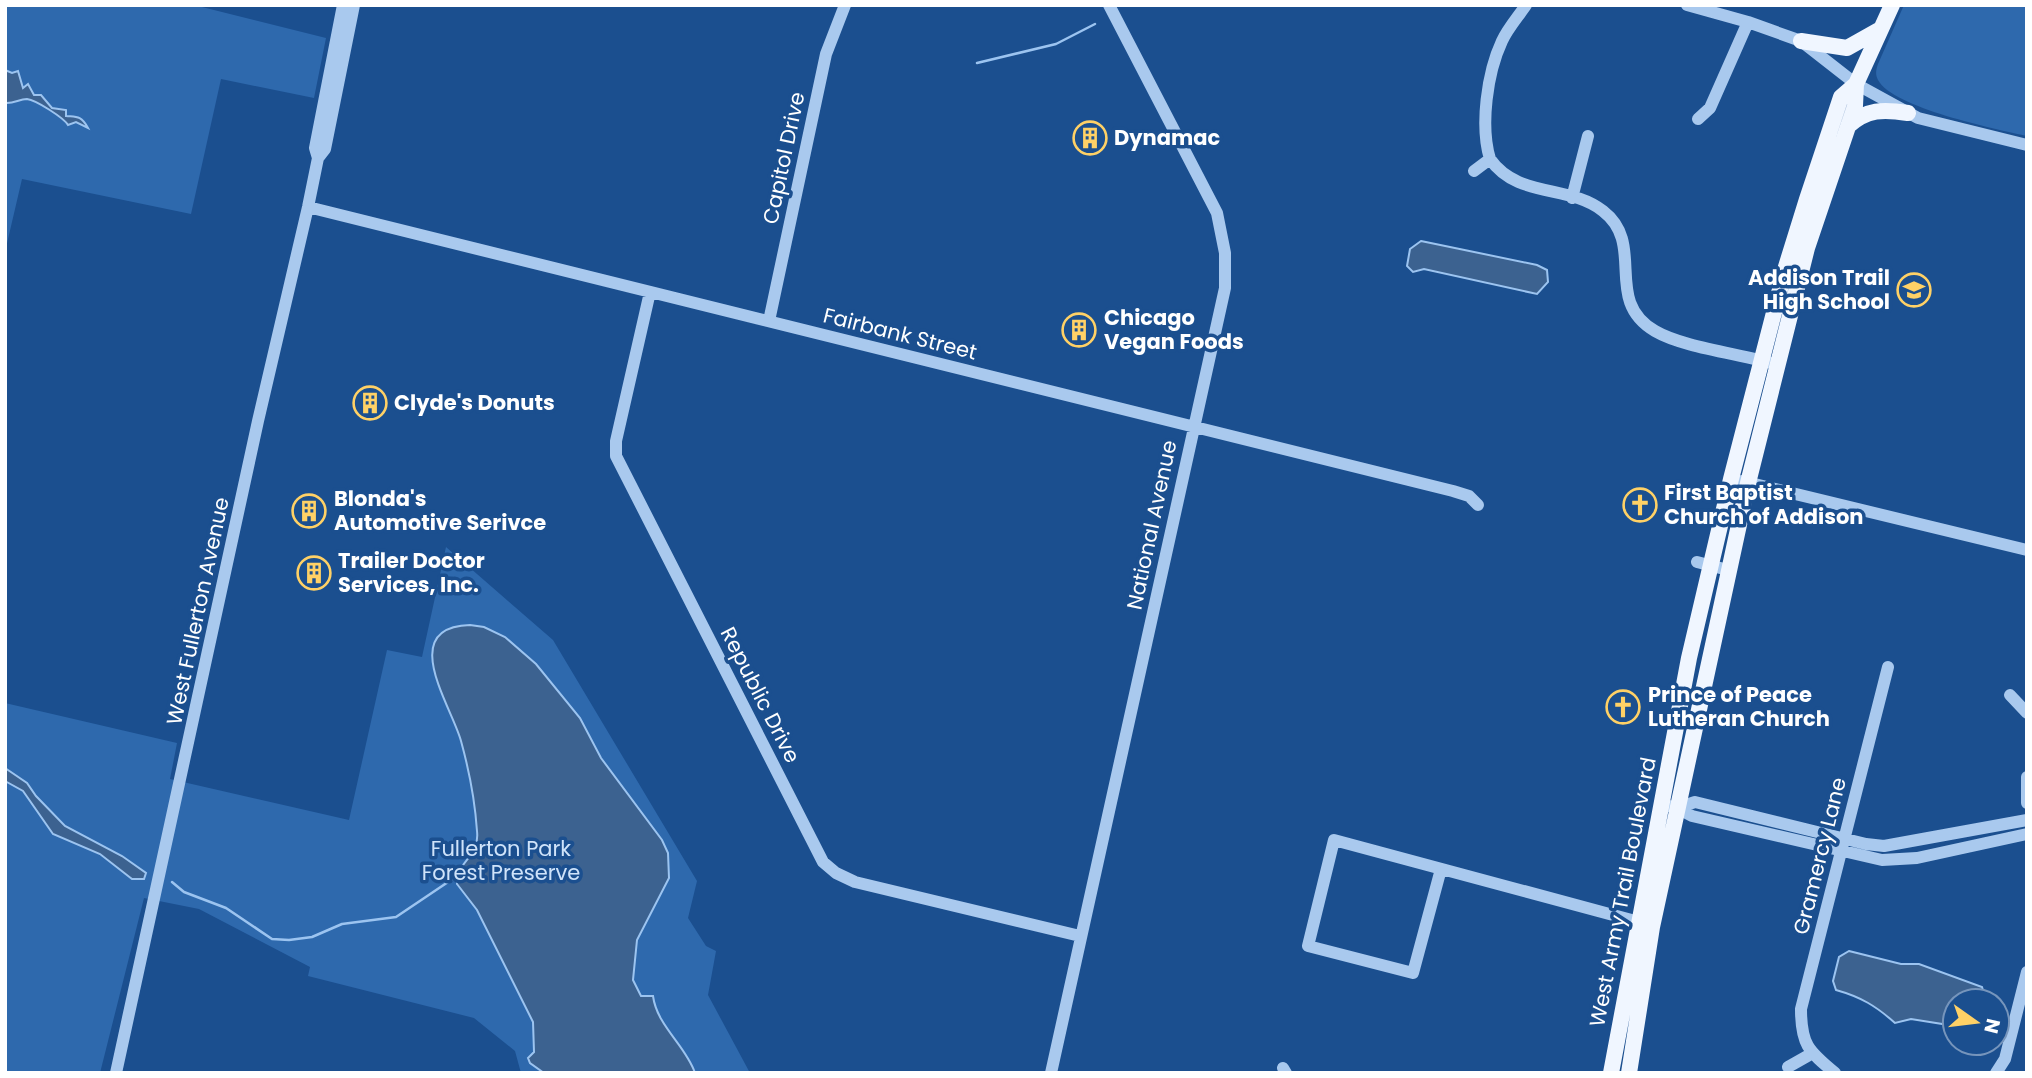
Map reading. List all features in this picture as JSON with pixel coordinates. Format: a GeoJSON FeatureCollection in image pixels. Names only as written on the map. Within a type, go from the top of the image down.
{"type":"FeatureCollection","features":[{"type":"Feature","properties":{"kind":"main road"},"geometry":{"type":"LineString","coordinates":[[1856,84],[1892,5]]}},
{"type":"Feature","properties":{"kind":"main road"},"geometry":{"type":"LineString","coordinates":[[1801,41],[1847,48],[1861,43],[1881,29]]}},
{"type":"Feature","properties":{"kind":"main road","name":"West Army Trail Boulevard"},"geometry":{"type":"LineString","coordinates":[[1611,1073],[1646,925],[1669,806],[1685,677],[1704,563],[1731,479],[1761,360],[1800,246],[1855,106],[1856,84]]}},
{"type":"Feature","properties":{"kind":"main road","name":"West Army Trail Boulevard"},"geometry":{"type":"LineString","coordinates":[[1669,806],[1704,681],[1748,483],[1778,365],[1800,246],[1841,97],[1856,84]]}},
{"type":"Feature","properties":{"kind":"main road"},"geometry":{"type":"LineString","coordinates":[[1848,126],[1862,113],[1887,109],[1908,113]]}},
{"type":"Feature","properties":{"kind":"main road"},"geometry":{"type":"LineString","coordinates":[[1693,639],[1712,644]]}},
{"type":"Feature","properties":{"kind":"main road"},"geometry":{"type":"LineString","coordinates":[[1685,677],[1704,681]]}},
{"type":"Feature","properties":{"kind":"main road","name":"West Army Trail Boulevard"},"geometry":{"type":"LineString","coordinates":[[1629,1073],[1646,925]]}},
{"type":"Feature","properties":{"kind":"street","name":"West Fullerton Avenue"},"geometry":{"type":"LineString","coordinates":[[318,158],[315,148],[343,5]]}},
{"type":"Feature","properties":{"kind":"street","name":"West Fullerton Avenue"},"geometry":{"type":"LineString","coordinates":[[116,1073],[258,421],[318,158],[325,149],[354,5]]}},
{"type":"Feature","properties":{"kind":"street","name":"Capitol Drive"},"geometry":{"type":"LineString","coordinates":[[769,321],[826,54],[845,5]]}},
{"type":"Feature","properties":{"kind":"street","name":"National Avenue"},"geometry":{"type":"LineString","coordinates":[[1051,1073],[1192,426],[1224,292],[1223,241],[1217,213],[1109,5]]}},
{"type":"Feature","properties":{"kind":"street"},"geometry":{"type":"LineString","coordinates":[[1527,5],[1502,40],[1483,126],[1490,159],[1497,170],[1519,183],[1572,198],[1602,210],[1616,225],[1625,250],[1627,301],[1646,325],[1668,337],[1778,365]]}},
{"type":"Feature","properties":{"kind":"street"},"geometry":{"type":"LineString","coordinates":[[1687,5],[1748,22],[1801,41],[1856,84],[1908,113],[2027,145]]}},
{"type":"Feature","properties":{"kind":"street"},"geometry":{"type":"LineString","coordinates":[[1698,120],[1710,108],[1748,22]]}},
{"type":"Feature","properties":{"kind":"street"},"geometry":{"type":"LineString","coordinates":[[1572,198],[1588,136]]}},
{"type":"Feature","properties":{"kind":"street"},"geometry":{"type":"LineString","coordinates":[[1474,171],[1490,159]]}},
{"type":"Feature","properties":{"kind":"street","name":"Fairbank Street"},"geometry":{"type":"LineString","coordinates":[[308,207],[1165,422],[1192,426],[1453,491],[1469,496],[1478,505]]}},
{"type":"Feature","properties":{"kind":"street","name":"Republic Drive"},"geometry":{"type":"LineString","coordinates":[[649,292],[616,441],[617,456],[823,862],[836,873],[855,882],[1080,936]]}},
{"type":"Feature","properties":{"kind":"street"},"geometry":{"type":"LineString","coordinates":[[1731,479],[2027,550]]}},
{"type":"Feature","properties":{"kind":"street"},"geometry":{"type":"LineString","coordinates":[[1704,563],[1728,570]]}},
{"type":"Feature","properties":{"kind":"street","name":"Gramercy Lane"},"geometry":{"type":"LineString","coordinates":[[1811,1054],[1801,1034],[1801,1009],[1888,667]]}},
{"type":"Feature","properties":{"kind":"street"},"geometry":{"type":"LineString","coordinates":[[2010,695],[2027,713]]}},
{"type":"Feature","properties":{"kind":"street"},"geometry":{"type":"LineString","coordinates":[[2027,777],[2027,803]]}},
{"type":"Feature","properties":{"kind":"street"},"geometry":{"type":"LineString","coordinates":[[1669,806],[1692,816],[1844,845],[1884,846],[1926,841],[2027,820]]}},
{"type":"Feature","properties":{"kind":"street"},"geometry":{"type":"LineString","coordinates":[[1844,845],[1882,860],[1929,856],[2027,834]]}},
{"type":"Feature","properties":{"kind":"street"},"geometry":{"type":"LineString","coordinates":[[1441,869],[1413,973],[1308,946],[1334,839],[1646,925]]}},
{"type":"Feature","properties":{"kind":"street"},"geometry":{"type":"LineString","coordinates":[[1926,841],[1929,856]]}},
{"type":"Feature","properties":{"kind":"street"},"geometry":{"type":"LineString","coordinates":[[1996,1073],[2005,1059],[2024,994],[2027,972]]}},
{"type":"Feature","properties":{"kind":"street"},"geometry":{"type":"LineString","coordinates":[[1788,1067],[1811,1054],[1835,1073]]}},
{"type":"Feature","properties":{"kind":"green space"},"geometry":{"type":"Polygon","coordinates":[[[5,5],[194,5],[326,38],[314,98],[221,79],[191,214],[22,179],[5,252],[5,5]]]}},
{"type":"Feature","properties":{"kind":"green space"},"geometry":{"type":"Polygon","coordinates":[[[1904,5],[2027,5],[2027,136],[1946,116],[1903,100],[1887,90],[1878,80],[1876,70],[1904,5]]]}},
{"type":"Feature","properties":{"kind":"green space","name":"Fullerton Park Forest Preserve"},"geometry":{"type":"Polygon","coordinates":[[[446,547],[553,640],[697,881],[688,918],[706,946],[716,951],[708,995],[750,1073],[521,1073],[515,1051],[474,1018],[308,976],[310,967],[199,909],[144,898],[100,1073],[5,1073],[5,703],[177,743],[170,779],[349,820],[387,650],[422,657],[446,547]]]}},
{"type":"Feature","properties":{"kind":"shaded area"},"geometry":{"type":"Polygon","coordinates":[[[5,70],[12,73],[18,71],[23,88],[28,84],[34,95],[41,95],[52,108],[66,110],[66,116],[81,119],[88,128],[76,122],[68,125],[56,114],[31,100],[5,103],[5,70]]]}},
{"type":"Feature","properties":{"kind":"shaded area"},"geometry":{"type":"Polygon","coordinates":[[[1421,241],[1537,265],[1547,270],[1548,282],[1537,294],[1424,269],[1413,272],[1407,266],[1410,249],[1421,241]]]}},
{"type":"Feature","properties":{"kind":"shaded area"},"geometry":{"type":"Polygon","coordinates":[[[470,625],[484,627],[505,637],[536,664],[580,718],[601,758],[662,840],[668,853],[669,878],[637,940],[633,980],[641,996],[653,996],[660,1017],[695,1073],[544,1073],[530,1063],[528,1058],[534,1052],[533,1022],[477,910],[457,884],[460,870],[475,847],[476,820],[464,752],[440,690],[432,654],[436,639],[448,629],[470,625]]]}},
{"type":"Feature","properties":{"kind":"shaded area"},"geometry":{"type":"Polygon","coordinates":[[[5,768],[27,783],[65,826],[122,856],[146,873],[144,879],[132,879],[100,854],[53,834],[23,791],[5,781],[5,768]]]}},
{"type":"Feature","properties":{"kind":"shaded area"},"geometry":{"type":"Polygon","coordinates":[[[1849,951],[1901,964],[1919,964],[1982,987],[1941,987],[1941,1024],[1911,1019],[1895,1023],[1868,1003],[1836,990],[1833,981],[1839,957],[1849,951]]]}},
{"type":"Feature","properties":{"kind":"waterway"},"geometry":{"type":"LineString","coordinates":[[977,63],[1056,44],[1095,24]]}},
{"type":"Feature","properties":{"kind":"waterway"},"geometry":{"type":"LineString","coordinates":[[172,882],[184,892],[226,908],[272,939],[289,940],[312,937],[342,924],[396,917],[457,876]]}},
{"type":"Feature","properties":{"kind":"place","name":"Dynamac"},"geometry":{"type":"Point","coordinates":[1090,138]}},
{"type":"Feature","properties":{"kind":"place","name":"Addison Trail High School"},"geometry":{"type":"Point","coordinates":[1914,290]}},
{"type":"Feature","properties":{"kind":"place","name":"Chicago Vegan Foods"},"geometry":{"type":"Point","coordinates":[1079,330]}},
{"type":"Feature","properties":{"kind":"place","name":"Clyde's Donuts"},"geometry":{"type":"Point","coordinates":[370,403]}},
{"type":"Feature","properties":{"kind":"place","name":"First Baptist Church of Addison"},"geometry":{"type":"Point","coordinates":[1640,505]}},
{"type":"Feature","properties":{"kind":"place","name":"Blonda's Automotive Serivce"},"geometry":{"type":"Point","coordinates":[309,511]}},
{"type":"Feature","properties":{"kind":"place","name":"Trailer Doctor Services, Inc."},"geometry":{"type":"Point","coordinates":[314,573]}},
{"type":"Feature","properties":{"kind":"place","name":"Prince of Peace Lutheran Church"},"geometry":{"type":"Point","coordinates":[1623,707]}}]}
